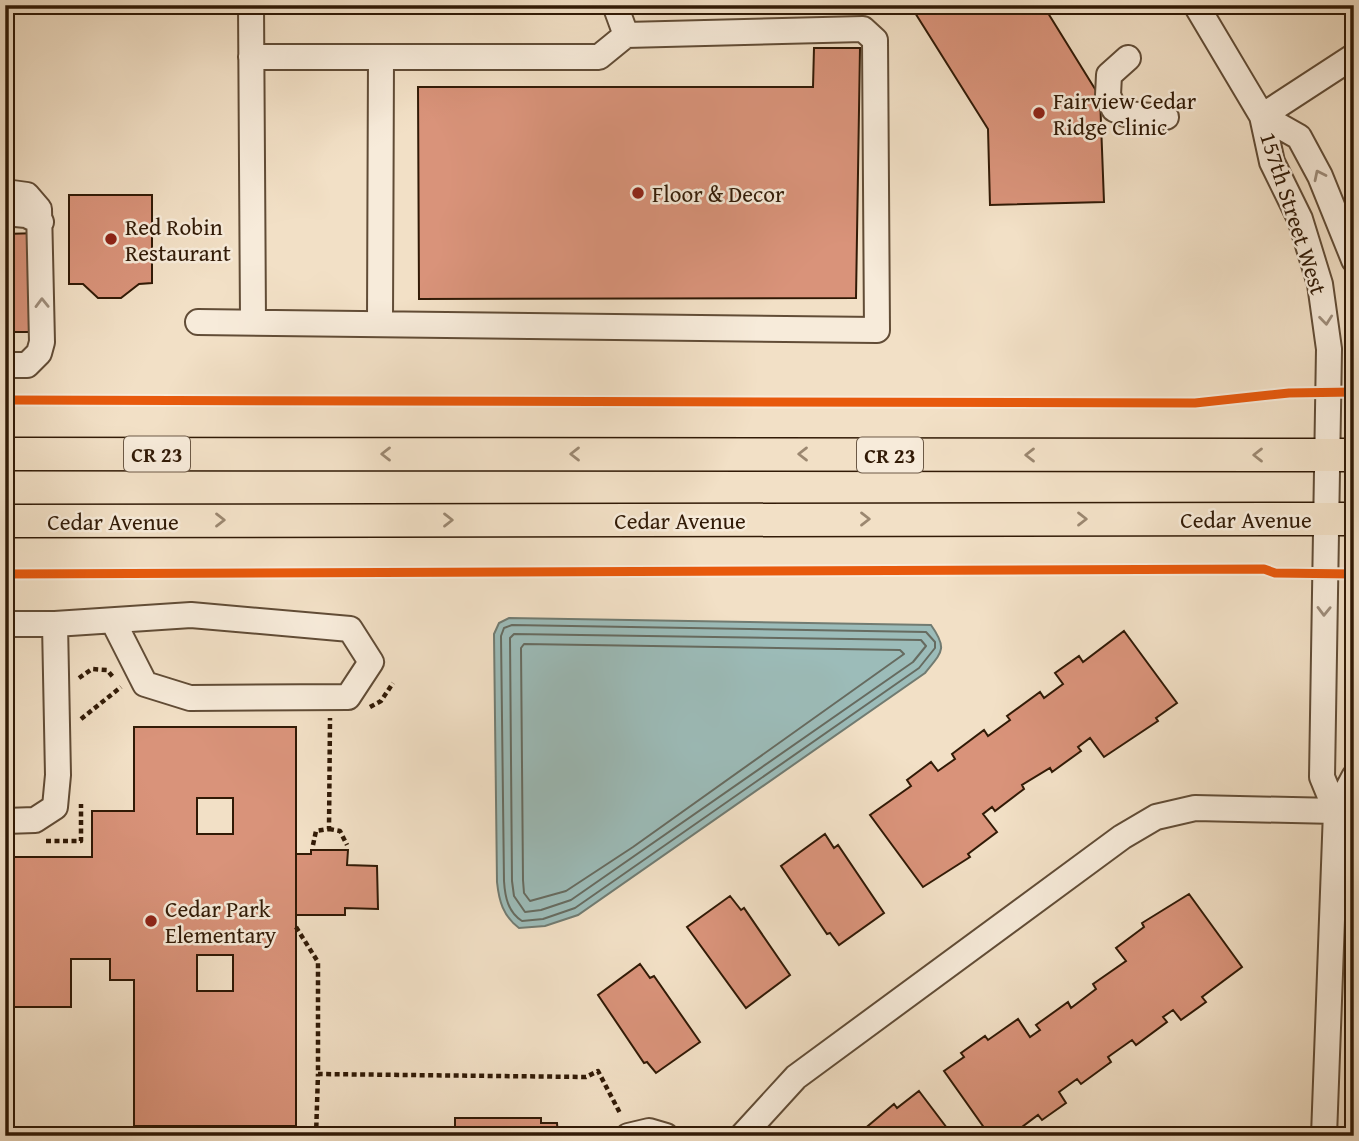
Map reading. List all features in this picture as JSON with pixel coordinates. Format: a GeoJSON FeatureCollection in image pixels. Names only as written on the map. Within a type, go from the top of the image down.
{"type":"FeatureCollection","features":[{"type":"Feature","properties":{"kind":"main road","name":"CR 23"},"geometry":{"type":"LineString","coordinates":[[5,454],[1340,455]]}},
{"type":"Feature","properties":{"kind":"main road"},"geometry":{"type":"LineString","coordinates":[[5,466],[87,454]]}},
{"type":"Feature","properties":{"kind":"main road","name":"Cedar Avenue"},"geometry":{"type":"LineString","coordinates":[[5,521],[1339,519]]}},
{"type":"Feature","properties":{"kind":"street"},"geometry":{"type":"LineString","coordinates":[[251,5],[253,320]]}},
{"type":"Feature","properties":{"kind":"street"},"geometry":{"type":"LineString","coordinates":[[615,5],[626,36]]}},
{"type":"Feature","properties":{"kind":"street","name":"157th Street West"},"geometry":{"type":"LineString","coordinates":[[1196,5],[1262,116],[1272,162],[1300,219],[1321,284],[1329,349],[1340,455],[1339,519],[1322,776],[1336,811],[1324,1136]]}},
{"type":"Feature","properties":{"kind":"street"},"geometry":{"type":"LineString","coordinates":[[198,322],[253,320],[877,330],[875,40],[863,29],[626,36],[599,57],[251,57]]}},
{"type":"Feature","properties":{"kind":"street"},"geometry":{"type":"LineString","coordinates":[[1262,116],[1354,56]]}},
{"type":"Feature","properties":{"kind":"street"},"geometry":{"type":"LineString","coordinates":[[380,322],[382,57]]}},
{"type":"Feature","properties":{"kind":"street"},"geometry":{"type":"LineString","coordinates":[[1128,58],[1109,75],[1108,95],[1114,109],[1125,114],[1166,117]]}},
{"type":"Feature","properties":{"kind":"street","name":"157th Street West"},"geometry":{"type":"LineString","coordinates":[[1262,116],[1299,137],[1321,176],[1354,261]]}},
{"type":"Feature","properties":{"kind":"street"},"geometry":{"type":"LineString","coordinates":[[5,192],[27,195],[39,209],[41,222],[42,342],[39,353],[16,365]]}},
{"type":"Feature","properties":{"kind":"street"},"geometry":{"type":"LineString","coordinates":[[5,213],[26,215],[41,222]]}},
{"type":"Feature","properties":{"kind":"street"},"geometry":{"type":"LineString","coordinates":[[5,624],[55,624],[191,615],[350,629],[371,662],[348,697],[190,698],[145,684],[113,621]]}},
{"type":"Feature","properties":{"kind":"street"},"geometry":{"type":"LineString","coordinates":[[5,821],[35,820],[55,807],[58,775],[55,624]]}},
{"type":"Feature","properties":{"kind":"street","name":"157th Street West"},"geometry":{"type":"LineString","coordinates":[[1336,811],[1354,776]]}},
{"type":"Feature","properties":{"kind":"street"},"geometry":{"type":"LineString","coordinates":[[742,1136],[796,1077],[1122,837],[1156,817],[1195,808],[1336,811]]}},
{"type":"Feature","properties":{"kind":"street"},"geometry":{"type":"LineString","coordinates":[[629,1135],[649,1131],[666,1136]]}},
{"type":"Feature","properties":{"kind":"path"},"geometry":{"type":"LineString","coordinates":[[81,719],[121,687]]}},
{"type":"Feature","properties":{"kind":"path"},"geometry":{"type":"LineString","coordinates":[[329,829],[330,713]]}},
{"type":"Feature","properties":{"kind":"path"},"geometry":{"type":"LineString","coordinates":[[313,845],[316,831],[329,829],[340,831],[347,845]]}},
{"type":"Feature","properties":{"kind":"path"},"geometry":{"type":"LineString","coordinates":[[296,927],[318,962],[316,1136]]}},
{"type":"Feature","properties":{"kind":"path"},"geometry":{"type":"LineString","coordinates":[[318,1074],[586,1077],[598,1071],[629,1135]]}},
{"type":"Feature","properties":{"kind":"water"},"geometry":{"type":"Polygon","coordinates":[[[509,618],[931,625],[940,640],[941,650],[925,673],[578,915],[545,926],[519,928],[503,908],[497,882],[494,634],[499,623],[509,618]]]}},
{"type":"Feature","properties":{"kind":"building","name":"Fairview Cedar Ridge Clinic"},"geometry":{"type":"Polygon","coordinates":[[[916,5],[1043,5],[1100,97],[1104,202],[990,205],[988,129],[912,8],[916,5]]]}},
{"type":"Feature","properties":{"kind":"building","name":"Floor & Decor"},"geometry":{"type":"Polygon","coordinates":[[[814,48],[860,48],[856,298],[419,299],[418,87],[813,87],[814,48]]]}},
{"type":"Feature","properties":{"kind":"building","name":"Red Robin Restaurant"},"geometry":{"type":"Polygon","coordinates":[[[69,195],[152,195],[152,283],[139,284],[121,298],[98,298],[83,284],[69,284],[69,195]]]}},
{"type":"Feature","properties":{"kind":"building"},"geometry":{"type":"Polygon","coordinates":[[[39,233],[41,332],[5,332],[5,234],[39,233]]]}},
{"type":"Feature","properties":{"kind":"building"},"geometry":{"type":"Polygon","coordinates":[[[1124,631],[1177,703],[1156,718],[1158,721],[1104,757],[1090,738],[1078,747],[1081,751],[1052,772],[1050,768],[1022,785],[1024,789],[995,811],[992,807],[983,814],[997,832],[968,854],[970,857],[923,887],[870,815],[911,786],[907,780],[931,762],[938,771],[955,759],[952,754],[984,730],[988,736],[1010,720],[1007,716],[1040,692],[1044,698],[1063,684],[1055,673],[1079,656],[1083,662],[1124,631]]]}},
{"type":"Feature","properties":{"kind":"building","name":"Cedar Park Elementary"},"geometry":{"type":"Polygon","coordinates":[[[134,727],[296,727],[296,1126],[134,1126],[134,980],[110,980],[110,959],[71,959],[71,1007],[5,1007],[5,857],[92,857],[92,811],[134,811],[134,727]],[[197,798],[197,834],[233,834],[233,798],[197,798]],[[197,955],[197,991],[233,991],[233,955],[197,955]]]}},
{"type":"Feature","properties":{"kind":"building"},"geometry":{"type":"Polygon","coordinates":[[[825,834],[834,848],[838,845],[884,913],[839,945],[830,933],[827,934],[781,866],[825,834]]]}},
{"type":"Feature","properties":{"kind":"building"},"geometry":{"type":"Polygon","coordinates":[[[311,850],[348,850],[347,865],[377,866],[378,909],[345,908],[345,915],[296,915],[296,854],[311,854],[311,850]]]}},
{"type":"Feature","properties":{"kind":"building"},"geometry":{"type":"Polygon","coordinates":[[[1189,894],[1242,967],[1202,997],[1206,1002],[1181,1020],[1173,1010],[1163,1017],[1167,1022],[1136,1045],[1132,1040],[1108,1057],[1111,1062],[1081,1084],[1077,1079],[1059,1092],[1066,1103],[1042,1120],[1038,1115],[1010,1136],[990,1136],[944,1071],[964,1057],[961,1053],[985,1036],[988,1040],[1018,1019],[1030,1037],[1040,1030],[1036,1025],[1068,1002],[1071,1008],[1096,989],[1093,984],[1126,961],[1116,948],[1144,927],[1142,923],[1189,894]]]}},
{"type":"Feature","properties":{"kind":"building"},"geometry":{"type":"Polygon","coordinates":[[[730,896],[741,910],[744,908],[790,975],[746,1008],[687,927],[730,896]]]}},
{"type":"Feature","properties":{"kind":"building"},"geometry":{"type":"Polygon","coordinates":[[[640,964],[650,978],[654,976],[700,1042],[656,1073],[647,1062],[644,1063],[598,995],[640,964]]]}},
{"type":"Feature","properties":{"kind":"building"},"geometry":{"type":"Polygon","coordinates":[[[919,1091],[953,1136],[856,1136],[894,1104],[897,1108],[919,1091]]]}},
{"type":"Feature","properties":{"kind":"building"},"geometry":{"type":"Polygon","coordinates":[[[455,1118],[541,1118],[541,1123],[557,1123],[558,1136],[455,1136],[455,1118]]]}},
{"type":"Feature","properties":{"kind":"cycle path"},"geometry":{"type":"LineString","coordinates":[[5,400],[1195,403],[1289,393],[1354,392]]}},
{"type":"Feature","properties":{"kind":"cycle path"},"geometry":{"type":"LineString","coordinates":[[5,574],[1264,569],[1275,573],[1354,574]]}},
{"type":"Feature","properties":{"kind":"place","name":"Fairview Cedar Ridge Clinic"},"geometry":{"type":"Point","coordinates":[1039,113]}},
{"type":"Feature","properties":{"kind":"place","name":"Floor & Decor"},"geometry":{"type":"Point","coordinates":[638,193]}},
{"type":"Feature","properties":{"kind":"place","name":"Red Robin Restaurant"},"geometry":{"type":"Point","coordinates":[111,239]}},
{"type":"Feature","properties":{"kind":"place","name":"Cedar Park Elementary"},"geometry":{"type":"Point","coordinates":[151,921]}}]}
